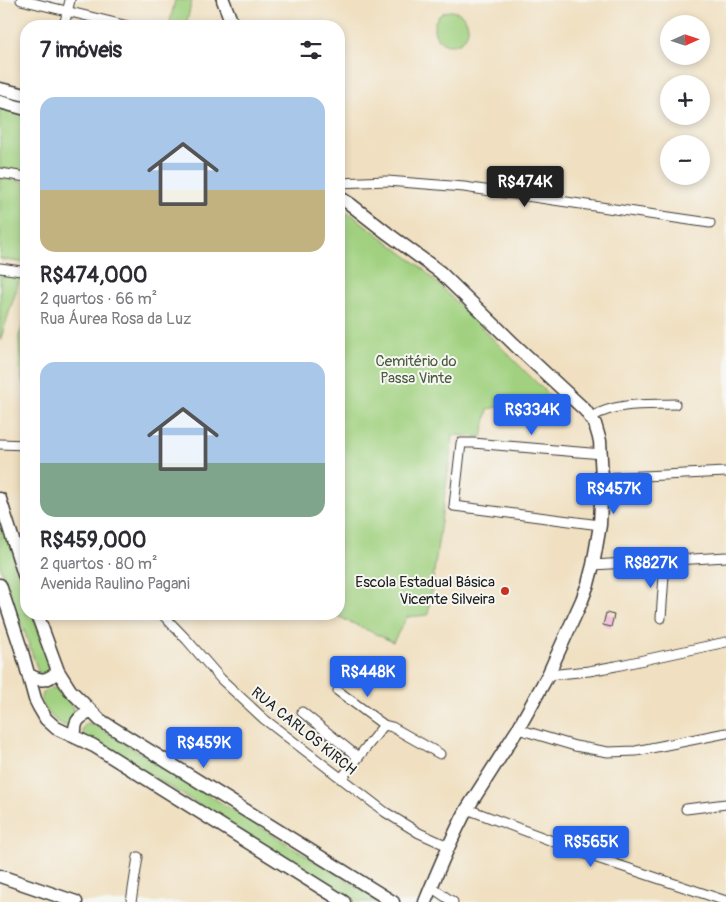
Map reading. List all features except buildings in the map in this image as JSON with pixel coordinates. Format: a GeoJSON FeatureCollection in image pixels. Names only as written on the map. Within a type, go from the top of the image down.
{"type":"FeatureCollection","features":[{"type":"Feature","properties":{"kind":"main road"},"geometry":{"type":"LineString","coordinates":[[223,0],[231,20]]}},
{"type":"Feature","properties":{"kind":"main road"},"geometry":{"type":"LineString","coordinates":[[0,89],[20,94]]}},
{"type":"Feature","properties":{"kind":"main road"},"geometry":{"type":"LineString","coordinates":[[0,102],[20,107]]}},
{"type":"Feature","properties":{"kind":"main road"},"geometry":{"type":"LineString","coordinates":[[345,200],[440,272],[575,400],[591,417],[598,432],[602,454],[600,525],[593,565],[582,600],[548,675],[518,729],[466,809],[448,846],[425,902]]}},
{"type":"Feature","properties":{"kind":"main road"},"geometry":{"type":"LineString","coordinates":[[0,499],[20,562]]}},
{"type":"Feature","properties":{"kind":"main road"},"geometry":{"type":"LineString","coordinates":[[0,585],[35,699],[46,719],[56,728],[102,751],[344,902]]}},
{"type":"Feature","properties":{"kind":"main road"},"geometry":{"type":"LineString","coordinates":[[39,620],[58,672],[70,690],[91,712],[111,728],[393,902]]}},
{"type":"Feature","properties":{"kind":"main road"},"geometry":{"type":"LineString","coordinates":[[28,675],[44,680],[58,672]]}},
{"type":"Feature","properties":{"kind":"main road"},"geometry":{"type":"LineString","coordinates":[[75,737],[77,720],[83,714],[91,712]]}},
{"type":"Feature","properties":{"kind":"main road"},"geometry":{"type":"LineString","coordinates":[[0,876],[76,902]]}},
{"type":"Feature","properties":{"kind":"street"},"geometry":{"type":"LineString","coordinates":[[21,0],[104,20]]}},
{"type":"Feature","properties":{"kind":"street"},"geometry":{"type":"LineString","coordinates":[[65,20],[70,0]]}},
{"type":"Feature","properties":{"kind":"street"},"geometry":{"type":"LineString","coordinates":[[0,173],[20,176]]}},
{"type":"Feature","properties":{"kind":"street"},"geometry":{"type":"LineString","coordinates":[[345,183],[387,182],[464,187],[710,223]]}},
{"type":"Feature","properties":{"kind":"street"},"geometry":{"type":"LineString","coordinates":[[0,268],[20,271]]}},
{"type":"Feature","properties":{"kind":"street"},"geometry":{"type":"LineString","coordinates":[[591,417],[604,410],[620,406],[675,404]]}},
{"type":"Feature","properties":{"kind":"street"},"geometry":{"type":"LineString","coordinates":[[600,525],[454,506],[461,443],[473,442],[602,454]]}},
{"type":"Feature","properties":{"kind":"street"},"geometry":{"type":"LineString","coordinates":[[0,444],[20,445]]}},
{"type":"Feature","properties":{"kind":"street"},"geometry":{"type":"LineString","coordinates":[[602,478],[726,472]]}},
{"type":"Feature","properties":{"kind":"street"},"geometry":{"type":"LineString","coordinates":[[593,565],[726,557]]}},
{"type":"Feature","properties":{"kind":"street"},"geometry":{"type":"LineString","coordinates":[[661,618],[665,561]]}},
{"type":"Feature","properties":{"kind":"street","name":"RUA CARLOS KIRCH"},"geometry":{"type":"LineString","coordinates":[[168,620],[188,640],[221,679],[264,719],[399,822],[448,846]]}},
{"type":"Feature","properties":{"kind":"street"},"geometry":{"type":"LineString","coordinates":[[548,675],[616,666],[726,642]]}},
{"type":"Feature","properties":{"kind":"street"},"geometry":{"type":"LineString","coordinates":[[338,691],[384,725],[392,727],[440,754]]}},
{"type":"Feature","properties":{"kind":"street"},"geometry":{"type":"LineString","coordinates":[[302,712],[358,757]]}},
{"type":"Feature","properties":{"kind":"street"},"geometry":{"type":"LineString","coordinates":[[341,779],[384,725]]}},
{"type":"Feature","properties":{"kind":"street"},"geometry":{"type":"LineString","coordinates":[[518,729],[575,746],[608,752],[636,751],[726,733]]}},
{"type":"Feature","properties":{"kind":"street"},"geometry":{"type":"LineString","coordinates":[[686,809],[726,804]]}},
{"type":"Feature","properties":{"kind":"street"},"geometry":{"type":"LineString","coordinates":[[466,809],[600,859],[726,900]]}},
{"type":"Feature","properties":{"kind":"street"},"geometry":{"type":"LineString","coordinates":[[131,902],[138,857]]}},
{"type":"Feature","properties":{"kind":"street"},"geometry":{"type":"LineString","coordinates":[[0,876],[0,881]]}},
{"type":"Feature","properties":{"kind":"street"},"geometry":{"type":"LineString","coordinates":[[431,888],[453,902]]}},
{"type":"Feature","properties":{"kind":"green space"},"geometry":{"type":"Polygon","coordinates":[[[175,0],[192,0],[187,20],[170,20],[175,0]]]}},
{"type":"Feature","properties":{"kind":"green space"},"geometry":{"type":"Polygon","coordinates":[[[451,11],[458,12],[463,16],[467,21],[467,35],[463,40],[458,44],[451,45],[444,44],[439,40],[435,35],[434,28],[435,21],[439,16],[444,12],[451,11]]]}},
{"type":"Feature","properties":{"kind":"green space"},"geometry":{"type":"Polygon","coordinates":[[[0,108],[20,113],[20,171],[0,168],[0,108]]]}},
{"type":"Feature","properties":{"kind":"green space"},"geometry":{"type":"Polygon","coordinates":[[[0,178],[20,181],[20,262],[0,259],[0,178]]]}},
{"type":"Feature","properties":{"kind":"green space","name":"Cemitério do Passa Vinte"},"geometry":{"type":"Polygon","coordinates":[[[348,212],[421,267],[551,397],[488,409],[482,437],[453,435],[428,615],[407,617],[393,642],[345,620],[345,218],[348,212]]]}},
{"type":"Feature","properties":{"kind":"green space"},"geometry":{"type":"Polygon","coordinates":[[[0,272],[20,275],[20,278],[0,341],[0,272]]]}},
{"type":"Feature","properties":{"kind":"green space"},"geometry":{"type":"Polygon","coordinates":[[[20,333],[20,368],[19,336],[20,333]]]}},
{"type":"Feature","properties":{"kind":"green space"},"geometry":{"type":"Polygon","coordinates":[[[0,511],[20,574],[20,620],[35,620],[51,668],[49,673],[39,674],[0,566],[0,511]]]}},
{"type":"Feature","properties":{"kind":"green space"},"geometry":{"type":"Polygon","coordinates":[[[52,688],[59,689],[73,709],[74,715],[67,726],[59,723],[52,717],[42,703],[44,691],[52,688]]]}},
{"type":"Feature","properties":{"kind":"green space"},"geometry":{"type":"Polygon","coordinates":[[[87,723],[93,724],[382,902],[358,902],[87,738],[82,732],[87,723]]]}},
{"type":"Feature","properties":{"kind":"place","name":"Escola Estadual Básica Vicente Silveira"},"geometry":{"type":"Point","coordinates":[505,591]}}]}
